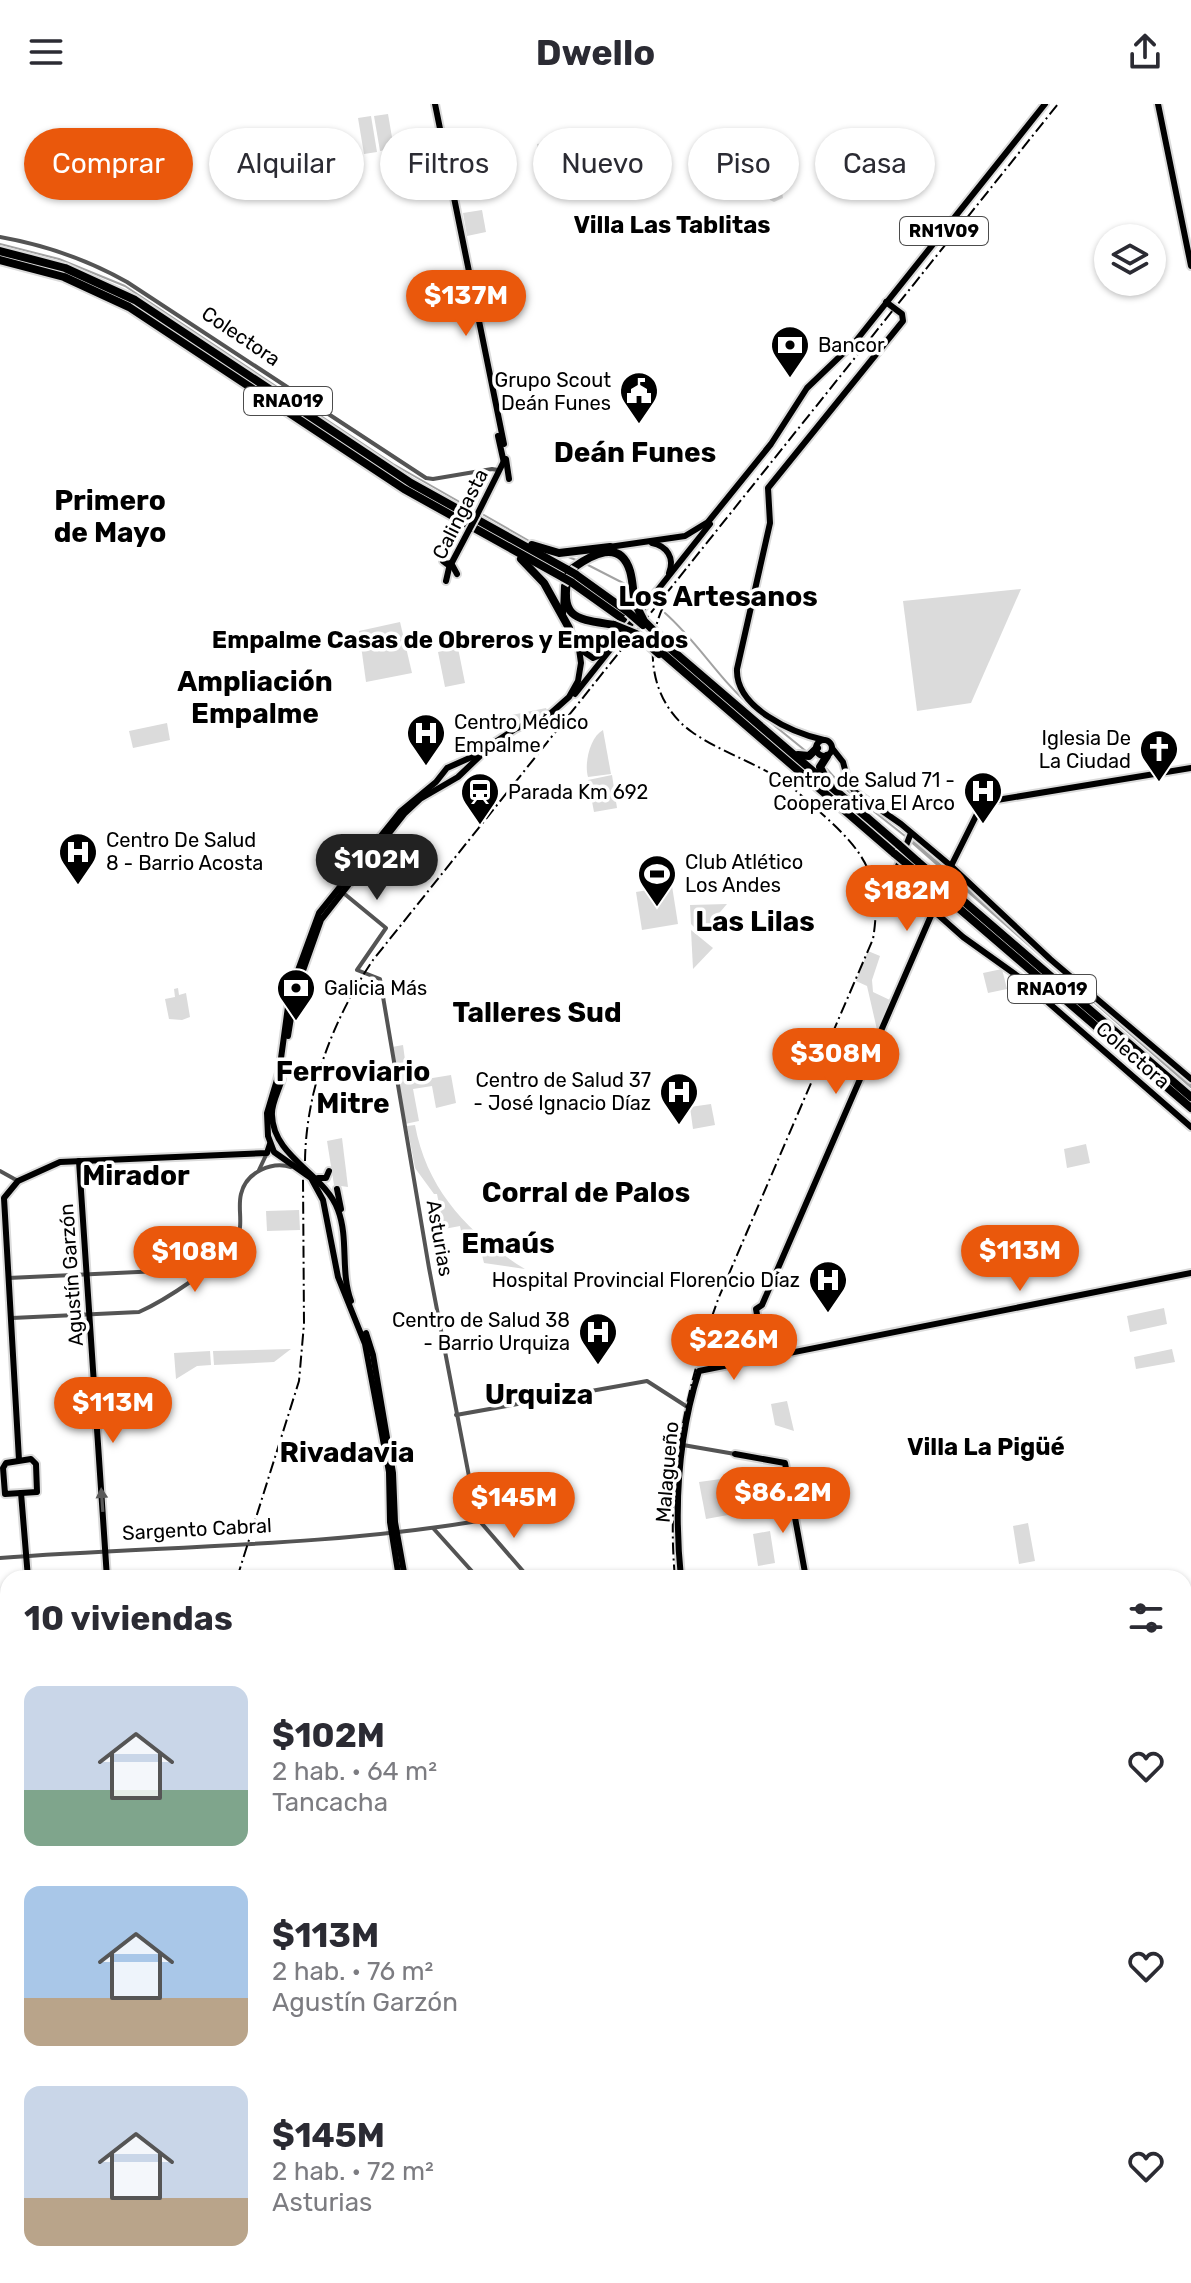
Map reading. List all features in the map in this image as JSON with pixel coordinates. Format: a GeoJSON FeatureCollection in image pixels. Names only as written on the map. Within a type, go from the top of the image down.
{"type":"FeatureCollection","features":[{"type":"Feature","properties":{"kind":"highway","name":"RNA019"},"geometry":{"type":"LineString","coordinates":[[0,251],[65,268],[135,300],[401,476],[633,612],[721,693],[855,808],[897,850]]}},
{"type":"Feature","properties":{"kind":"highway","name":"RNA019"},"geometry":{"type":"LineString","coordinates":[[0,260],[64,277],[129,307],[404,489],[498,542],[570,575]]}},
{"type":"Feature","properties":{"kind":"highway"},"geometry":{"type":"LineString","coordinates":[[487,525],[553,552],[610,547]]}},
{"type":"Feature","properties":{"kind":"highway"},"geometry":{"type":"LineString","coordinates":[[498,542],[539,575],[569,628]]}},
{"type":"Feature","properties":{"kind":"highway"},"geometry":{"type":"LineString","coordinates":[[633,612],[630,569],[617,555],[597,552],[570,575],[564,596],[572,613],[585,621],[614,625],[636,634],[660,653]]}},
{"type":"Feature","properties":{"kind":"highway","name":"RNA019"},"geometry":{"type":"LineString","coordinates":[[633,612],[660,653],[1189,1095]]}},
{"type":"Feature","properties":{"kind":"highway"},"geometry":{"type":"LineString","coordinates":[[729,699],[801,757],[809,756],[819,745]]}},
{"type":"Feature","properties":{"kind":"highway"},"geometry":{"type":"LineString","coordinates":[[829,753],[821,763],[823,774],[855,808]]}},
{"type":"Feature","properties":{"kind":"highway","name":"RNA019"},"geometry":{"type":"LineString","coordinates":[[915,865],[1191,1108]]}},
{"type":"Feature","properties":{"kind":"main road"},"geometry":{"type":"LineString","coordinates":[[435,104],[509,478],[502,476],[496,479],[492,469],[503,456]]}},
{"type":"Feature","properties":{"kind":"main road","name":"RN1V09"},"geometry":{"type":"LineString","coordinates":[[352,1308],[345,1277],[341,1222],[330,1193],[287,1149],[274,1126],[272,1111],[283,1073],[295,993],[319,924],[340,890],[411,807],[463,773],[508,736],[559,712],[633,612],[772,448],[809,389],[852,350],[1047,104]]}},
{"type":"Feature","properties":{"kind":"main road","name":"RN1V09"},"geometry":{"type":"LineString","coordinates":[[401,1570],[389,1472],[368,1358],[357,1317],[342,1290],[328,1219],[309,1176],[278,1157],[270,1144],[267,1113],[279,1073],[290,992],[315,922],[406,805],[456,764],[515,729],[551,713],[566,701],[576,686],[580,670],[580,656],[562,603],[570,575],[590,553],[685,536],[708,522],[771,444],[807,388],[855,342],[1047,104]]}},
{"type":"Feature","properties":{"kind":"main road"},"geometry":{"type":"LineString","coordinates":[[1160,104],[1191,246]]}},
{"type":"Feature","properties":{"kind":"main road"},"geometry":{"type":"LineString","coordinates":[[1160,104],[1191,266]]}},
{"type":"Feature","properties":{"kind":"main road"},"geometry":{"type":"LineString","coordinates":[[1004,156],[1009,144],[1007,139]]}},
{"type":"Feature","properties":{"kind":"main road"},"geometry":{"type":"LineString","coordinates":[[886,304],[903,316],[903,321],[768,488],[770,523],[737,669],[740,688],[757,707],[783,727],[811,736],[819,745],[819,754],[829,753],[840,758],[855,792],[911,833]]}},
{"type":"Feature","properties":{"kind":"main road","name":"Calingasta"},"geometry":{"type":"LineString","coordinates":[[446,581],[451,563],[496,479],[503,456]]}},
{"type":"Feature","properties":{"kind":"main road"},"geometry":{"type":"LineString","coordinates":[[575,640],[586,656],[600,657],[633,612],[669,573],[671,561],[667,550],[660,545],[635,544]]}},
{"type":"Feature","properties":{"kind":"main road"},"geometry":{"type":"LineString","coordinates":[[443,561],[451,563],[457,574]]}},
{"type":"Feature","properties":{"kind":"main road"},"geometry":{"type":"LineString","coordinates":[[819,745],[830,742],[829,753]]}},
{"type":"Feature","properties":{"kind":"main road"},"geometry":{"type":"LineString","coordinates":[[456,764],[462,765],[463,773]]}},
{"type":"Feature","properties":{"kind":"main road"},"geometry":{"type":"LineString","coordinates":[[951,866],[983,805],[999,799],[1191,768]]}},
{"type":"Feature","properties":{"kind":"main road","name":"Colectora"},"geometry":{"type":"LineString","coordinates":[[1191,1079],[1050,959],[951,866],[911,833],[896,877],[963,937],[1019,977],[1191,1127]]}},
{"type":"Feature","properties":{"kind":"main road"},"geometry":{"type":"LineString","coordinates":[[933,911],[762,1305],[756,1309],[765,1359],[1191,1275]]}},
{"type":"Feature","properties":{"kind":"main road"},"geometry":{"type":"LineString","coordinates":[[19,1460],[2,1200],[18,1181],[59,1163],[267,1153],[274,1139],[281,1139]]}},
{"type":"Feature","properties":{"kind":"main road"},"geometry":{"type":"LineString","coordinates":[[278,1157],[286,1156],[287,1149]]}},
{"type":"Feature","properties":{"kind":"main road","name":"Agustín Garzón"},"geometry":{"type":"LineString","coordinates":[[79,1161],[106,1570]]}},
{"type":"Feature","properties":{"kind":"main road"},"geometry":{"type":"LineString","coordinates":[[315,1177],[325,1178],[329,1171]]}},
{"type":"Feature","properties":{"kind":"main road"},"geometry":{"type":"LineString","coordinates":[[328,1219],[332,1225],[341,1222],[337,1189]]}},
{"type":"Feature","properties":{"kind":"main road"},"geometry":{"type":"LineString","coordinates":[[333,1251],[336,1242],[341,1243],[343,1251]]}},
{"type":"Feature","properties":{"kind":"main road","name":"Malagueño"},"geometry":{"type":"LineString","coordinates":[[681,1570],[678,1512],[683,1445],[698,1372],[765,1359]]}},
{"type":"Feature","properties":{"kind":"main road"},"geometry":{"type":"LineString","coordinates":[[735,1454],[785,1463],[805,1570]]}},
{"type":"Feature","properties":{"kind":"main road"},"geometry":{"type":"LineString","coordinates":[[19,1460],[36,1461],[37,1491],[5,1494],[3,1468],[8,1461],[19,1460]]}},
{"type":"Feature","properties":{"kind":"main road"},"geometry":{"type":"LineString","coordinates":[[21,1493],[27,1570]]}},
{"type":"Feature","properties":{"kind":"street","name":"Colectora"},"geometry":{"type":"LineString","coordinates":[[0,237],[77,259],[127,282],[426,478],[492,469]]}},
{"type":"Feature","properties":{"kind":"street","name":"Asturias"},"geometry":{"type":"LineString","coordinates":[[340,890],[386,928],[357,970],[380,979],[456,1415],[478,1521]]}},
{"type":"Feature","properties":{"kind":"street"},"geometry":{"type":"LineString","coordinates":[[10,1318],[139,1312],[206,1269],[236,1241],[241,1229],[241,1193],[267,1153]]}},
{"type":"Feature","properties":{"kind":"street"},"geometry":{"type":"LineString","coordinates":[[255,1175],[272,1164],[295,1168]]}},
{"type":"Feature","properties":{"kind":"street"},"geometry":{"type":"LineString","coordinates":[[0,1171],[18,1181]]}},
{"type":"Feature","properties":{"kind":"street"},"geometry":{"type":"LineString","coordinates":[[7,1278],[206,1269]]}},
{"type":"Feature","properties":{"kind":"street"},"geometry":{"type":"LineString","coordinates":[[456,1415],[652,1382],[690,1407]]}},
{"type":"Feature","properties":{"kind":"street"},"geometry":{"type":"LineString","coordinates":[[683,1445],[735,1454]]}},
{"type":"Feature","properties":{"kind":"street"},"geometry":{"type":"LineString","coordinates":[[478,1521],[522,1570]]}},
{"type":"Feature","properties":{"kind":"street","name":"Sargento Cabral"},"geometry":{"type":"LineString","coordinates":[[0,1558],[394,1532],[478,1521]]}},
{"type":"Feature","properties":{"kind":"street"},"geometry":{"type":"LineString","coordinates":[[433,1528],[471,1570]]}},
{"type":"Feature","properties":{"kind":"shaded area"},"geometry":{"type":"Polygon","coordinates":[[[388,114],[390,128],[380,128],[380,151],[374,116],[388,114]]]}},
{"type":"Feature","properties":{"kind":"shaded area"},"geometry":{"type":"Polygon","coordinates":[[[371,116],[377,152],[364,154],[364,128],[360,128],[358,118],[371,116]]]}},
{"type":"Feature","properties":{"kind":"shaded area"},"geometry":{"type":"Polygon","coordinates":[[[482,210],[486,232],[467,236],[463,213],[482,210]]]}},
{"type":"Feature","properties":{"kind":"shaded area"},"geometry":{"type":"Polygon","coordinates":[[[1021,589],[971,703],[917,711],[903,601],[1021,589]]]}},
{"type":"Feature","properties":{"kind":"shaded area"},"geometry":{"type":"Polygon","coordinates":[[[400,622],[412,673],[366,682],[359,631],[400,622]]]}},
{"type":"Feature","properties":{"kind":"shaded area"},"geometry":{"type":"Polygon","coordinates":[[[458,648],[465,683],[445,687],[438,652],[458,648]]]}},
{"type":"Feature","properties":{"kind":"shaded area"},"geometry":{"type":"Polygon","coordinates":[[[546,708],[548,713],[503,735],[492,719],[546,708]]]}},
{"type":"Feature","properties":{"kind":"shaded area"},"geometry":{"type":"Polygon","coordinates":[[[167,723],[170,740],[133,748],[129,731],[167,723]]]}},
{"type":"Feature","properties":{"kind":"shaded area"},"geometry":{"type":"Polygon","coordinates":[[[603,730],[611,774],[588,777],[589,751],[598,733],[603,730]]]}},
{"type":"Feature","properties":{"kind":"shaded area"},"geometry":{"type":"Polygon","coordinates":[[[612,775],[617,808],[594,812],[588,780],[612,775]]]}},
{"type":"Feature","properties":{"kind":"shaded area","name":"Club Atlético Los Andes"},"geometry":{"type":"Polygon","coordinates":[[[672,886],[678,924],[642,930],[636,892],[672,886]]]}},
{"type":"Feature","properties":{"kind":"shaded area"},"geometry":{"type":"Polygon","coordinates":[[[727,904],[701,934],[691,924],[690,905],[727,904]]]}},
{"type":"Feature","properties":{"kind":"shaded area"},"geometry":{"type":"Polygon","coordinates":[[[691,930],[713,948],[693,969],[691,930]]]}},
{"type":"Feature","properties":{"kind":"shaded area"},"geometry":{"type":"Polygon","coordinates":[[[868,951],[880,956],[872,980],[873,992],[892,1001],[878,1034],[867,986],[856,981],[868,951]]]}},
{"type":"Feature","properties":{"kind":"shaded area"},"geometry":{"type":"Polygon","coordinates":[[[1002,969],[1007,989],[988,993],[983,973],[1002,969]]]}},
{"type":"Feature","properties":{"kind":"shaded area"},"geometry":{"type":"Polygon","coordinates":[[[178,988],[179,995],[186,993],[190,1017],[169,1019],[165,999],[175,997],[174,989],[178,988]]]}},
{"type":"Feature","properties":{"kind":"shaded area"},"geometry":{"type":"Polygon","coordinates":[[[403,1045],[408,1082],[451,1075],[456,1103],[436,1108],[432,1086],[413,1089],[419,1121],[405,1124],[392,1047],[403,1045]]]}},
{"type":"Feature","properties":{"kind":"shaded area"},"geometry":{"type":"Polygon","coordinates":[[[711,1104],[715,1125],[693,1129],[690,1107],[711,1104]]]}},
{"type":"Feature","properties":{"kind":"shaded area"},"geometry":{"type":"Polygon","coordinates":[[[415,1125],[430,1171],[454,1209],[486,1241],[525,1269],[484,1263],[479,1243],[464,1245],[460,1226],[444,1229],[437,1194],[415,1168],[407,1126],[415,1125]]]}},
{"type":"Feature","properties":{"kind":"shaded area"},"geometry":{"type":"Polygon","coordinates":[[[342,1138],[348,1187],[334,1185],[327,1141],[342,1138]]]}},
{"type":"Feature","properties":{"kind":"shaded area"},"geometry":{"type":"Polygon","coordinates":[[[1086,1144],[1090,1163],[1067,1168],[1064,1149],[1086,1144]]]}},
{"type":"Feature","properties":{"kind":"shaded area"},"geometry":{"type":"Polygon","coordinates":[[[299,1210],[300,1230],[267,1231],[266,1211],[299,1210]]]}},
{"type":"Feature","properties":{"kind":"shaded area"},"geometry":{"type":"Polygon","coordinates":[[[1164,1308],[1167,1324],[1130,1332],[1127,1316],[1164,1308]]]}},
{"type":"Feature","properties":{"kind":"shaded area"},"geometry":{"type":"Polygon","coordinates":[[[291,1349],[274,1362],[214,1365],[213,1351],[291,1349]]]}},
{"type":"Feature","properties":{"kind":"shaded area"},"geometry":{"type":"Polygon","coordinates":[[[1172,1349],[1175,1362],[1136,1369],[1134,1357],[1172,1349]]]}},
{"type":"Feature","properties":{"kind":"shaded area"},"geometry":{"type":"Polygon","coordinates":[[[210,1351],[211,1365],[197,1366],[176,1379],[174,1353],[210,1351]]]}},
{"type":"Feature","properties":{"kind":"shaded area"},"geometry":{"type":"Polygon","coordinates":[[[787,1401],[794,1431],[775,1425],[771,1404],[787,1401]]]}},
{"type":"Feature","properties":{"kind":"shaded area"},"geometry":{"type":"Polygon","coordinates":[[[721,1479],[728,1515],[706,1519],[699,1482],[721,1479]]]}},
{"type":"Feature","properties":{"kind":"shaded area"},"geometry":{"type":"Polygon","coordinates":[[[1028,1523],[1035,1561],[1019,1564],[1013,1526],[1028,1523]]]}},
{"type":"Feature","properties":{"kind":"shaded area"},"geometry":{"type":"Polygon","coordinates":[[[770,1531],[775,1563],[758,1566],[753,1534],[770,1531]]]}},
{"type":"Feature","properties":{"kind":"waterway"},"geometry":{"type":"LineString","coordinates":[[0,244],[59,259],[125,286],[393,464],[472,509]]}},
{"type":"Feature","properties":{"kind":"waterway"},"geometry":{"type":"LineString","coordinates":[[484,515],[531,542]]}},
{"type":"Feature","properties":{"kind":"waterway"},"geometry":{"type":"LineString","coordinates":[[566,556],[576,560]]}},
{"type":"Feature","properties":{"kind":"waterway"},"geometry":{"type":"LineString","coordinates":[[586,564],[627,585]]}},
{"type":"Feature","properties":{"kind":"waterway"},"geometry":{"type":"LineString","coordinates":[[637,592],[647,598]]}},
{"type":"Feature","properties":{"kind":"waterway"},"geometry":{"type":"LineString","coordinates":[[665,613],[754,709]]}},
{"type":"Feature","properties":{"kind":"waterway"},"geometry":{"type":"LineString","coordinates":[[759,713],[807,752]]}},
{"type":"Feature","properties":{"kind":"waterway"},"geometry":{"type":"LineString","coordinates":[[825,767],[843,787],[905,836]]}},
{"type":"Feature","properties":{"kind":"waterway"},"geometry":{"type":"LineString","coordinates":[[914,843],[1191,1086]]}},
{"type":"Feature","properties":{"kind":"railway"},"geometry":{"type":"LineString","coordinates":[[305,1161],[310,1108],[324,1056],[346,1006],[373,960],[1058,104]]}},
{"type":"Feature","properties":{"kind":"railway"},"geometry":{"type":"LineString","coordinates":[[663,607],[653,641],[653,658],[655,675],[668,707],[678,720],[702,739],[790,786],[836,827],[867,868],[875,899],[873,939],[707,1331],[688,1400],[676,1470],[673,1506],[675,1570]]}},
{"type":"Feature","properties":{"kind":"railway"},"geometry":{"type":"LineString","coordinates":[[240,1570],[299,1381],[304,1324],[303,1178]]}},
{"type":"Feature","properties":{"kind":"place","name":"Bancor"},"geometry":{"type":"Point","coordinates":[790,379]}},
{"type":"Feature","properties":{"kind":"place","name":"Grupo Scout Deán Funes"},"geometry":{"type":"Point","coordinates":[639,425]}},
{"type":"Feature","properties":{"kind":"place","name":"Centro Médico Empalme"},"geometry":{"type":"Point","coordinates":[426,767]}},
{"type":"Feature","properties":{"kind":"place","name":"Iglesia De La Ciudad"},"geometry":{"type":"Point","coordinates":[1159,783]}},
{"type":"Feature","properties":{"kind":"place","name":"Centro de Salud 71 - Cooperativa El Arco"},"geometry":{"type":"Point","coordinates":[983,825]}},
{"type":"Feature","properties":{"kind":"place","name":"Parada Km 692"},"geometry":{"type":"Point","coordinates":[480,826]}},
{"type":"Feature","properties":{"kind":"place","name":"Centro De Salud 8 - Barrio Acosta"},"geometry":{"type":"Point","coordinates":[78,886]}},
{"type":"Feature","properties":{"kind":"place","name":"Club Atlético Los Andes"},"geometry":{"type":"Point","coordinates":[657,908]}},
{"type":"Feature","properties":{"kind":"place","name":"Galicia Más"},"geometry":{"type":"Point","coordinates":[296,1022]}},
{"type":"Feature","properties":{"kind":"place","name":"Centro de Salud 37 - José Ignacio Díaz"},"geometry":{"type":"Point","coordinates":[679,1126]}},
{"type":"Feature","properties":{"kind":"place","name":"Hospital Provincial Florencio Díaz"},"geometry":{"type":"Point","coordinates":[828,1314]}},
{"type":"Feature","properties":{"kind":"place","name":"Centro de Salud 38 - Barrio Urquiza"},"geometry":{"type":"Point","coordinates":[598,1366]}},
{"type":"Feature","properties":{"kind":"district","name":"Villa Las Tablitas"},"geometry":{"type":"Point","coordinates":[672,225]}},
{"type":"Feature","properties":{"kind":"district","name":"Deán Funes"},"geometry":{"type":"Point","coordinates":[635,452]}},
{"type":"Feature","properties":{"kind":"district","name":"Primero de Mayo"},"geometry":{"type":"Point","coordinates":[110,516]}},
{"type":"Feature","properties":{"kind":"district","name":"Los Artesanos"},"geometry":{"type":"Point","coordinates":[718,596]}},
{"type":"Feature","properties":{"kind":"district","name":"Empalme Casas de Obreros y Empleados"},"geometry":{"type":"Point","coordinates":[450,640]}},
{"type":"Feature","properties":{"kind":"district","name":"Ampliación Empalme"},"geometry":{"type":"Point","coordinates":[255,697]}},
{"type":"Feature","properties":{"kind":"district","name":"Las Lilas"},"geometry":{"type":"Point","coordinates":[755,921]}},
{"type":"Feature","properties":{"kind":"district","name":"Talleres Sud"},"geometry":{"type":"Point","coordinates":[537,1012]}},
{"type":"Feature","properties":{"kind":"district","name":"Ferroviario Mitre"},"geometry":{"type":"Point","coordinates":[353,1087]}},
{"type":"Feature","properties":{"kind":"district","name":"Mirador"},"geometry":{"type":"Point","coordinates":[136,1175]}},
{"type":"Feature","properties":{"kind":"district","name":"Corral de Palos"},"geometry":{"type":"Point","coordinates":[586,1192]}},
{"type":"Feature","properties":{"kind":"district","name":"Emaús"},"geometry":{"type":"Point","coordinates":[508,1243]}},
{"type":"Feature","properties":{"kind":"district","name":"Urquiza"},"geometry":{"type":"Point","coordinates":[539,1394]}},
{"type":"Feature","properties":{"kind":"district","name":"Villa La Pigüé"},"geometry":{"type":"Point","coordinates":[986,1447]}},
{"type":"Feature","properties":{"kind":"district","name":"Rivadavia"},"geometry":{"type":"Point","coordinates":[347,1452]}}]}
